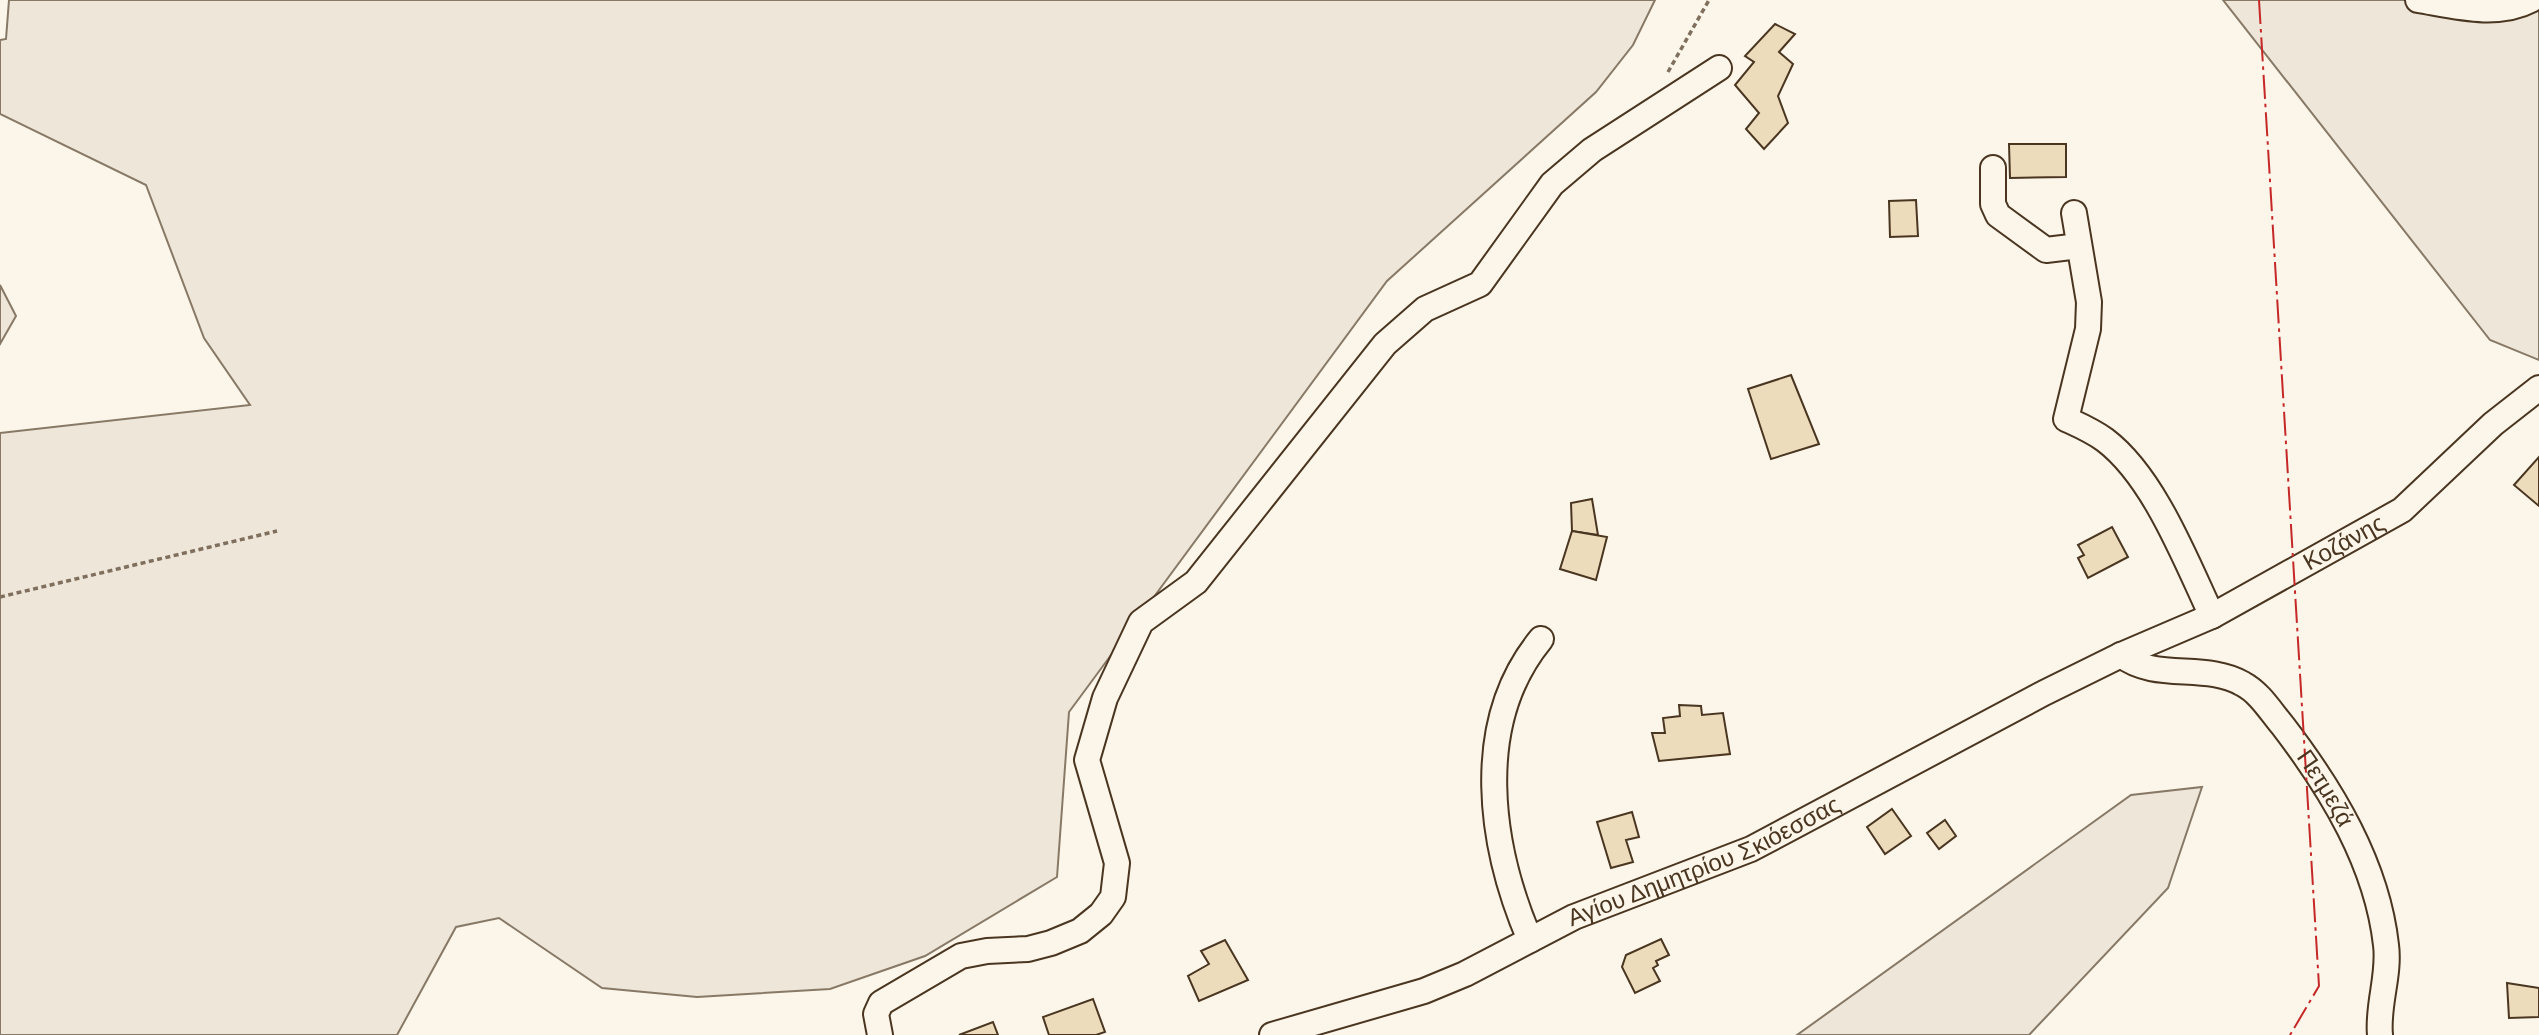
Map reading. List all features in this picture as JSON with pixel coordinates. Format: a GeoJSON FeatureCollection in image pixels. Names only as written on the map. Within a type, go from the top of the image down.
{"type":"FeatureCollection","features":[{"type":"Feature","properties":{"kind":"street"},"geometry":{"type":"LineString","coordinates":[[2418,0],[2470,9],[2516,8],[2531,0]]}},
{"type":"Feature","properties":{"kind":"street"},"geometry":{"type":"LineString","coordinates":[[880,1035],[876,1014],[881,1003],[955,959],[977,952],[1028,949],[1051,943],[1080,931],[1101,914],[1113,897],[1117,863],[1087,760],[1105,698],[1141,622],[1196,582],[1385,344],[1425,309],[1480,284],[1552,184],[1592,150],[1719,68]]}},
{"type":"Feature","properties":{"kind":"street"},"geometry":{"type":"LineString","coordinates":[[1993,168],[1993,204],[1998,215],[2046,250],[2079,246]]}},
{"type":"Feature","properties":{"kind":"street"},"geometry":{"type":"LineString","coordinates":[[2074,213],[2089,302],[2088,330],[2066,419],[2104,439],[2119,452],[2151,495],[2212,616]]}},
{"type":"Feature","properties":{"kind":"street","name":"Κοζάνης"},"geometry":{"type":"LineString","coordinates":[[2121,655],[2212,616],[2402,510],[2493,424],[2539,388]]}},
{"type":"Feature","properties":{"kind":"street"},"geometry":{"type":"LineString","coordinates":[[1530,940],[1514,904],[1501,854],[1495,800],[1496,761],[1501,723],[1512,686],[1541,639]]}},
{"type":"Feature","properties":{"kind":"street","name":"Αγίου Δημητρίου Σκιόεσσας"},"geometry":{"type":"LineString","coordinates":[[1272,1035],[1424,991],[1592,909],[1704,868],[1787,832],[1968,732],[2121,655]]}},
{"type":"Feature","properties":{"kind":"street","name":"Πετμεζά"},"geometry":{"type":"LineString","coordinates":[[2121,655],[2142,667],[2205,673],[2239,681],[2256,693],[2301,751],[2354,839],[2384,923],[2387,949],[2380,1035]]}},
{"type":"Feature","properties":{"kind":"path"},"geometry":{"type":"LineString","coordinates":[[1663,80],[1709,0]]}},
{"type":"Feature","properties":{"kind":"path"},"geometry":{"type":"LineString","coordinates":[[0,597],[277,531]]}},
{"type":"Feature","properties":{"kind":"shaded area"},"geometry":{"type":"Polygon","coordinates":[[[9,0],[1655,0],[1633,45],[1596,92],[1387,281],[1069,712],[1057,877],[925,956],[830,989],[697,997],[602,988],[499,918],[456,927],[397,1035],[0,1035],[0,433],[250,405],[204,338],[146,185],[0,114],[0,40],[6,39],[9,0]]]}},
{"type":"Feature","properties":{"kind":"shaded area"},"geometry":{"type":"Polygon","coordinates":[[[2223,0],[2539,0],[2539,360],[2490,340],[2223,0]]]}},
{"type":"Feature","properties":{"kind":"shaded area"},"geometry":{"type":"Polygon","coordinates":[[[0,285],[16,316],[0,344],[0,285]]]}},
{"type":"Feature","properties":{"kind":"shaded area"},"geometry":{"type":"Polygon","coordinates":[[[2202,787],[2168,888],[2029,1035],[1797,1035],[2131,795],[2202,787]]]}},
{"type":"Feature","properties":{"kind":"building"},"geometry":{"type":"Polygon","coordinates":[[[1775,24],[1795,34],[1779,52],[1793,64],[1778,96],[1788,123],[1764,149],[1746,129],[1759,113],[1735,85],[1754,62],[1745,56],[1775,24]]]}},
{"type":"Feature","properties":{"kind":"building"},"geometry":{"type":"Polygon","coordinates":[[[2009,144],[2066,144],[2066,177],[2010,178],[2009,144]]]}},
{"type":"Feature","properties":{"kind":"building"},"geometry":{"type":"Polygon","coordinates":[[[1916,200],[1918,236],[1890,237],[1889,201],[1916,200]]]}},
{"type":"Feature","properties":{"kind":"building"},"geometry":{"type":"Polygon","coordinates":[[[1791,375],[1819,444],[1771,459],[1748,389],[1791,375]]]}},
{"type":"Feature","properties":{"kind":"building"},"geometry":{"type":"Polygon","coordinates":[[[2539,457],[2539,506],[2514,485],[2539,457]]]}},
{"type":"Feature","properties":{"kind":"building"},"geometry":{"type":"Polygon","coordinates":[[[1592,499],[1598,535],[1572,531],[1571,503],[1592,499]]]}},
{"type":"Feature","properties":{"kind":"building"},"geometry":{"type":"Polygon","coordinates":[[[2112,527],[2128,557],[2088,578],[2078,558],[2084,555],[2078,545],[2112,527]]]}},
{"type":"Feature","properties":{"kind":"building"},"geometry":{"type":"Polygon","coordinates":[[[1572,531],[1607,537],[1596,580],[1560,569],[1572,531]]]}},
{"type":"Feature","properties":{"kind":"building"},"geometry":{"type":"Polygon","coordinates":[[[1679,705],[1701,706],[1702,715],[1723,713],[1730,754],[1659,761],[1652,733],[1665,733],[1663,718],[1680,716],[1679,705]]]}},
{"type":"Feature","properties":{"kind":"building"},"geometry":{"type":"Polygon","coordinates":[[[1892,809],[1911,836],[1885,854],[1867,827],[1892,809]]]}},
{"type":"Feature","properties":{"kind":"building"},"geometry":{"type":"Polygon","coordinates":[[[1632,812],[1639,837],[1626,840],[1633,862],[1611,868],[1597,822],[1632,812]]]}},
{"type":"Feature","properties":{"kind":"building"},"geometry":{"type":"Polygon","coordinates":[[[1945,820],[1956,836],[1939,849],[1927,833],[1945,820]]]}},
{"type":"Feature","properties":{"kind":"building"},"geometry":{"type":"Polygon","coordinates":[[[1661,939],[1669,955],[1656,961],[1658,965],[1653,968],[1660,981],[1635,993],[1622,967],[1626,955],[1661,939]]]}},
{"type":"Feature","properties":{"kind":"building"},"geometry":{"type":"Polygon","coordinates":[[[1225,940],[1248,980],[1199,1001],[1188,976],[1209,964],[1201,951],[1225,940]]]}},
{"type":"Feature","properties":{"kind":"building"},"geometry":{"type":"Polygon","coordinates":[[[2507,983],[2539,988],[2539,1017],[2509,1018],[2507,983]]]}},
{"type":"Feature","properties":{"kind":"building"},"geometry":{"type":"Polygon","coordinates":[[[1093,999],[1105,1032],[1096,1035],[1049,1035],[1043,1017],[1093,999]]]}},
{"type":"Feature","properties":{"kind":"building"},"geometry":{"type":"Polygon","coordinates":[[[993,1022],[998,1035],[959,1035],[993,1022]]]}},
{"type":"Feature","properties":{"kind":"power"},"geometry":{"type":"LineString","coordinates":[[2259,0],[2319,986],[2290,1035]]}}]}
